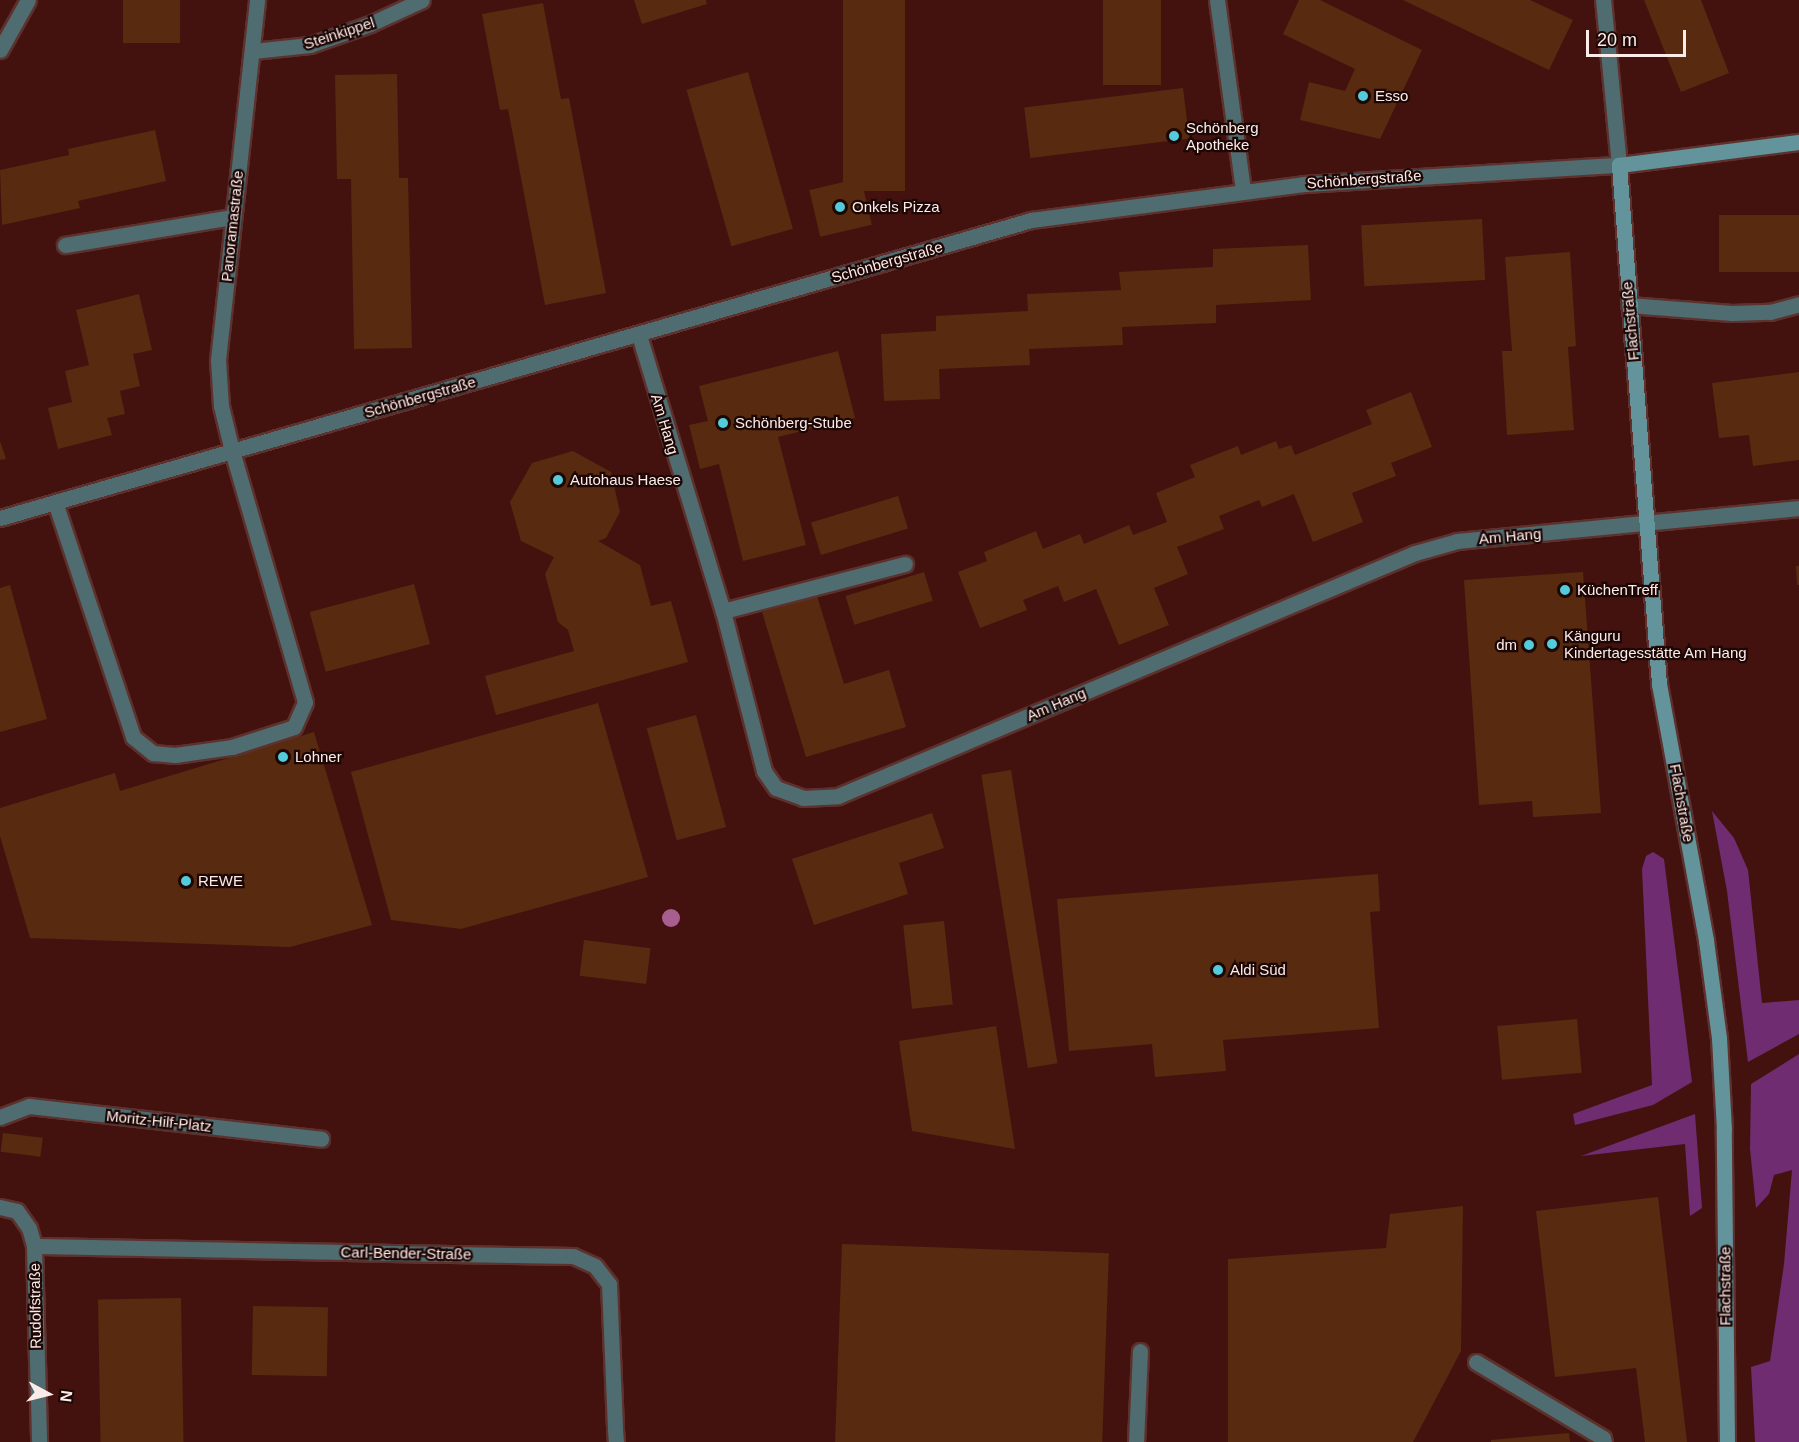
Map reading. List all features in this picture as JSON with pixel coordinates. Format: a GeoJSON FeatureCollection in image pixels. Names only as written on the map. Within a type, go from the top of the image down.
{"type":"FeatureCollection","features":[{"type":"Feature","properties":{"kind":"street"},"geometry":{"type":"LineString","coordinates":[[0,50],[28,0]]}},
{"type":"Feature","properties":{"kind":"street","name":"Panoramastraße"},"geometry":{"type":"LineString","coordinates":[[55,502],[133,736],[153,753],[164,754],[232,747],[294,726],[305,702],[232,451],[221,406],[218,360],[257,0]]}},
{"type":"Feature","properties":{"kind":"street","name":"Steinkippel"},"geometry":{"type":"LineString","coordinates":[[253,51],[310,45],[370,24],[422,0]]}},
{"type":"Feature","properties":{"kind":"street"},"geometry":{"type":"LineString","coordinates":[[1217,0],[1243,190]]}},
{"type":"Feature","properties":{"kind":"street"},"geometry":{"type":"LineString","coordinates":[[1603,0],[1619,165]]}},
{"type":"Feature","properties":{"kind":"street","name":"Schönbergstraße"},"geometry":{"type":"LineString","coordinates":[[0,518],[1031,220],[1243,190],[1434,174],[1619,165],[1799,142]]}},
{"type":"Feature","properties":{"kind":"street","name":"Flachstraße"},"geometry":{"type":"LineString","coordinates":[[1619,165],[1644,524],[1659,684],[1699,896],[1719,1038],[1724,1130],[1727,1442]]}},
{"type":"Feature","properties":{"kind":"street"},"geometry":{"type":"LineString","coordinates":[[64,245],[233,217]]}},
{"type":"Feature","properties":{"kind":"street"},"geometry":{"type":"LineString","coordinates":[[1629,305],[1732,313],[1770,312],[1799,304]]}},
{"type":"Feature","properties":{"kind":"street","name":"Am Hang"},"geometry":{"type":"LineString","coordinates":[[639,335],[723,611],[764,771],[776,788],[788,795],[816,800],[838,796],[1415,553],[1457,541],[1799,508]]}},
{"type":"Feature","properties":{"kind":"street"},"geometry":{"type":"LineString","coordinates":[[723,611],[904,564]]}},
{"type":"Feature","properties":{"kind":"street","name":"Moritz-Hilf-Platz"},"geometry":{"type":"LineString","coordinates":[[0,1117],[28,1106],[321,1139]]}},
{"type":"Feature","properties":{"kind":"street","name":"Rudolfstraße"},"geometry":{"type":"LineString","coordinates":[[0,1206],[17,1211],[29,1228],[34,1246],[39,1442]]}},
{"type":"Feature","properties":{"kind":"street","name":"Carl-Bender-Straße"},"geometry":{"type":"LineString","coordinates":[[34,1246],[573,1256],[596,1266],[609,1284],[615,1435]]}},
{"type":"Feature","properties":{"kind":"street"},"geometry":{"type":"LineString","coordinates":[[1136,1442],[1140,1351]]}},
{"type":"Feature","properties":{"kind":"street"},"geometry":{"type":"LineString","coordinates":[[1476,1362],[1603,1437],[1604,1442]]}},
{"type":"Feature","properties":{"kind":"shaded area"},"geometry":{"type":"Polygon","coordinates":[[[1712,811],[1734,838],[1748,870],[1762,1003],[1799,1000],[1799,1034],[1748,1062],[1727,891],[1712,811]]]}},
{"type":"Feature","properties":{"kind":"shaded area"},"geometry":{"type":"Polygon","coordinates":[[[1653,852],[1664,859],[1692,1082],[1653,1105],[1575,1125],[1573,1114],[1652,1085],[1642,869],[1646,856],[1653,852]]]}},
{"type":"Feature","properties":{"kind":"shaded area"},"geometry":{"type":"Polygon","coordinates":[[[1799,1054],[1799,1442],[1755,1442],[1751,1367],[1770,1361],[1784,1264],[1792,1170],[1774,1175],[1769,1194],[1756,1208],[1750,1149],[1751,1084],[1799,1054]]]}},
{"type":"Feature","properties":{"kind":"shaded area"},"geometry":{"type":"Polygon","coordinates":[[[1695,1114],[1702,1208],[1690,1216],[1685,1144],[1581,1156],[1695,1114]]]}},
{"type":"Feature","properties":{"kind":"building"},"geometry":{"type":"Polygon","coordinates":[[[123,0],[180,0],[180,43],[123,43],[123,0]]]}},
{"type":"Feature","properties":{"kind":"building"},"geometry":{"type":"Polygon","coordinates":[[[634,0],[706,0],[707,4],[642,24],[634,0]]]}},
{"type":"Feature","properties":{"kind":"building"},"geometry":{"type":"Polygon","coordinates":[[[843,0],[905,0],[905,191],[843,191],[843,0]]]}},
{"type":"Feature","properties":{"kind":"building"},"geometry":{"type":"Polygon","coordinates":[[[1103,0],[1161,0],[1161,85],[1103,85],[1103,0]]]}},
{"type":"Feature","properties":{"kind":"building"},"geometry":{"type":"Polygon","coordinates":[[[1299,0],[1320,0],[1422,50],[1380,139],[1300,120],[1309,82],[1345,91],[1355,69],[1283,34],[1299,0]]]}},
{"type":"Feature","properties":{"kind":"building"},"geometry":{"type":"Polygon","coordinates":[[[1403,0],[1530,0],[1573,20],[1549,70],[1403,0]]]}},
{"type":"Feature","properties":{"kind":"building"},"geometry":{"type":"Polygon","coordinates":[[[1644,0],[1701,0],[1729,73],[1681,92],[1644,0]]]}},
{"type":"Feature","properties":{"kind":"building"},"geometry":{"type":"Polygon","coordinates":[[[543,3],[561,99],[569,98],[606,293],[545,305],[508,109],[500,110],[482,14],[543,3]]]}},
{"type":"Feature","properties":{"kind":"building"},"geometry":{"type":"Polygon","coordinates":[[[748,72],[793,229],[731,246],[686,90],[748,72]]]}},
{"type":"Feature","properties":{"kind":"building"},"geometry":{"type":"Polygon","coordinates":[[[397,74],[399,178],[408,178],[412,348],[354,349],[351,179],[337,179],[335,75],[397,74]]]}},
{"type":"Feature","properties":{"kind":"building"},"geometry":{"type":"Polygon","coordinates":[[[1183,88],[1189,139],[1030,158],[1024,107],[1183,88]]]}},
{"type":"Feature","properties":{"kind":"building"},"geometry":{"type":"Polygon","coordinates":[[[155,130],[166,181],[78,201],[80,208],[2,225],[0,170],[69,155],[68,149],[155,130]]]}},
{"type":"Feature","properties":{"kind":"building","name":"Onkels Pizza"},"geometry":{"type":"Polygon","coordinates":[[[861,178],[872,225],[820,237],[809,190],[861,178]]]}},
{"type":"Feature","properties":{"kind":"building"},"geometry":{"type":"Polygon","coordinates":[[[1719,215],[1799,215],[1799,272],[1719,272],[1719,215]]]}},
{"type":"Feature","properties":{"kind":"building"},"geometry":{"type":"Polygon","coordinates":[[[1482,219],[1485,280],[1364,286],[1361,225],[1482,219]]]}},
{"type":"Feature","properties":{"kind":"building"},"geometry":{"type":"Polygon","coordinates":[[[1308,245],[1311,300],[1216,305],[1216,323],[1122,327],[1123,345],[1029,349],[1030,365],[939,369],[940,399],[884,401],[881,334],[936,331],[936,316],[1028,311],[1027,294],[1121,290],[1119,272],[1213,267],[1213,249],[1308,245]]]}},
{"type":"Feature","properties":{"kind":"building"},"geometry":{"type":"Polygon","coordinates":[[[1570,252],[1576,346],[1568,347],[1574,430],[1507,435],[1502,351],[1512,351],[1505,257],[1570,252]]]}},
{"type":"Feature","properties":{"kind":"building"},"geometry":{"type":"Polygon","coordinates":[[[139,294],[152,350],[133,354],[140,386],[120,391],[125,414],[107,418],[112,435],[58,449],[48,408],[72,402],[65,371],[89,365],[76,310],[139,294]]]}},
{"type":"Feature","properties":{"kind":"building"},"geometry":{"type":"Polygon","coordinates":[[[838,351],[855,418],[778,437],[806,545],[743,561],[719,464],[700,469],[689,425],[708,421],[699,386],[838,351]]]}},
{"type":"Feature","properties":{"kind":"building"},"geometry":{"type":"Polygon","coordinates":[[[1799,372],[1799,460],[1753,466],[1749,435],[1719,438],[1712,383],[1799,372]]]}},
{"type":"Feature","properties":{"kind":"building"},"geometry":{"type":"Polygon","coordinates":[[[1411,392],[1432,447],[1391,463],[1396,476],[1352,493],[1363,522],[1313,542],[1294,494],[1262,507],[1259,500],[1219,516],[1224,529],[1177,547],[1188,574],[1154,588],[1169,625],[1119,645],[1096,589],[1064,602],[1058,586],[1023,600],[1027,610],[980,628],[958,572],[987,561],[984,552],[1036,531],[1043,549],[1080,534],[1084,544],[1129,525],[1133,535],[1167,522],[1156,493],[1195,477],[1190,465],[1238,446],[1241,455],[1276,441],[1279,449],[1291,445],[1295,455],[1372,424],[1366,410],[1411,392]]]}},
{"type":"Feature","properties":{"kind":"building"},"geometry":{"type":"Polygon","coordinates":[[[0,441],[6,459],[0,460],[0,441]]]}},
{"type":"Feature","properties":{"kind":"building"},"geometry":{"type":"Polygon","coordinates":[[[573,451],[611,472],[620,512],[606,538],[598,541],[640,565],[651,606],[671,601],[688,662],[496,715],[485,676],[574,651],[568,630],[558,622],[545,574],[554,557],[521,541],[510,502],[532,463],[573,451]]]}},
{"type":"Feature","properties":{"kind":"building"},"geometry":{"type":"Polygon","coordinates":[[[898,496],[908,529],[821,555],[811,523],[898,496]]]}},
{"type":"Feature","properties":{"kind":"building"},"geometry":{"type":"Polygon","coordinates":[[[1796,566],[1799,566],[1799,585],[1797,585],[1796,566]]]}},
{"type":"Feature","properties":{"kind":"building"},"geometry":{"type":"Polygon","coordinates":[[[924,572],[933,601],[854,625],[846,596],[924,572]]]}},
{"type":"Feature","properties":{"kind":"building","name":"dm"},"geometry":{"type":"Polygon","coordinates":[[[1583,572],[1601,813],[1533,817],[1532,801],[1479,805],[1464,580],[1583,572]]]}},
{"type":"Feature","properties":{"kind":"building"},"geometry":{"type":"Polygon","coordinates":[[[414,584],[430,644],[326,672],[310,612],[414,584]]]}},
{"type":"Feature","properties":{"kind":"building"},"geometry":{"type":"Polygon","coordinates":[[[10,585],[47,719],[0,732],[0,588],[10,585]]]}},
{"type":"Feature","properties":{"kind":"building"},"geometry":{"type":"Polygon","coordinates":[[[817,596],[844,684],[889,670],[906,727],[806,757],[762,612],[817,596]]]}},
{"type":"Feature","properties":{"kind":"building"},"geometry":{"type":"Polygon","coordinates":[[[598,703],[648,877],[461,929],[391,920],[351,772],[598,703]]]}},
{"type":"Feature","properties":{"kind":"building"},"geometry":{"type":"Polygon","coordinates":[[[696,715],[726,827],[677,840],[647,728],[696,715]]]}},
{"type":"Feature","properties":{"kind":"building","name":"REWE"},"geometry":{"type":"Polygon","coordinates":[[[314,732],[372,925],[290,947],[30,938],[0,836],[0,808],[115,773],[120,791],[314,732]]]}},
{"type":"Feature","properties":{"kind":"building"},"geometry":{"type":"Polygon","coordinates":[[[1011,770],[1057,1063],[1028,1068],[981,775],[1011,770]]]}},
{"type":"Feature","properties":{"kind":"building"},"geometry":{"type":"Polygon","coordinates":[[[932,813],[944,848],[899,863],[908,894],[814,925],[792,859],[932,813]]]}},
{"type":"Feature","properties":{"kind":"building","name":"Aldi Süd"},"geometry":{"type":"Polygon","coordinates":[[[1378,874],[1380,911],[1370,912],[1379,1028],[1223,1040],[1226,1071],[1155,1077],[1152,1044],[1069,1051],[1057,899],[1378,874]]]}},
{"type":"Feature","properties":{"kind":"building"},"geometry":{"type":"Polygon","coordinates":[[[944,921],[953,1005],[912,1009],[903,925],[944,921]]]}},
{"type":"Feature","properties":{"kind":"building"},"geometry":{"type":"Polygon","coordinates":[[[584,940],[651,948],[646,984],[580,976],[584,940]]]}},
{"type":"Feature","properties":{"kind":"building"},"geometry":{"type":"Polygon","coordinates":[[[1577,1019],[1582,1073],[1502,1080],[1497,1026],[1577,1019]]]}},
{"type":"Feature","properties":{"kind":"building"},"geometry":{"type":"Polygon","coordinates":[[[996,1026],[1015,1149],[912,1131],[899,1041],[996,1026]]]}},
{"type":"Feature","properties":{"kind":"building"},"geometry":{"type":"Polygon","coordinates":[[[3,1133],[43,1138],[40,1157],[1,1152],[3,1133]]]}},
{"type":"Feature","properties":{"kind":"building"},"geometry":{"type":"Polygon","coordinates":[[[1658,1197],[1687,1442],[1645,1442],[1636,1368],[1555,1377],[1536,1211],[1658,1197]]]}},
{"type":"Feature","properties":{"kind":"building"},"geometry":{"type":"Polygon","coordinates":[[[1463,1206],[1461,1351],[1413,1442],[1228,1442],[1228,1259],[1386,1248],[1390,1214],[1463,1206]]]}},
{"type":"Feature","properties":{"kind":"building"},"geometry":{"type":"Polygon","coordinates":[[[842,1244],[1109,1253],[1102,1442],[835,1442],[842,1244]]]}},
{"type":"Feature","properties":{"kind":"building"},"geometry":{"type":"Polygon","coordinates":[[[181,1298],[184,1442],[101,1442],[98,1299],[181,1298]]]}},
{"type":"Feature","properties":{"kind":"building"},"geometry":{"type":"Polygon","coordinates":[[[253,1306],[328,1307],[327,1376],[252,1375],[253,1306]]]}},
{"type":"Feature","properties":{"kind":"building"},"geometry":{"type":"Polygon","coordinates":[[[1569,1433],[1570,1442],[1491,1442],[1491,1440],[1569,1433]]]}},
{"type":"Feature","properties":{"kind":"place","name":"Esso"},"geometry":{"type":"Point","coordinates":[1363,96]}},
{"type":"Feature","properties":{"kind":"place","name":"Schönberg Apotheke"},"geometry":{"type":"Point","coordinates":[1174,136]}},
{"type":"Feature","properties":{"kind":"place","name":"Onkels Pizza"},"geometry":{"type":"Point","coordinates":[840,207]}},
{"type":"Feature","properties":{"kind":"place","name":"Schönberg-Stube"},"geometry":{"type":"Point","coordinates":[723,423]}},
{"type":"Feature","properties":{"kind":"place","name":"Autohaus Haese"},"geometry":{"type":"Point","coordinates":[558,480]}},
{"type":"Feature","properties":{"kind":"place","name":"KüchenTreff"},"geometry":{"type":"Point","coordinates":[1565,590]}},
{"type":"Feature","properties":{"kind":"place","name":"Känguru Kindertagesstätte Am Hang"},"geometry":{"type":"Point","coordinates":[1552,644]}},
{"type":"Feature","properties":{"kind":"place","name":"dm"},"geometry":{"type":"Point","coordinates":[1529,645]}},
{"type":"Feature","properties":{"kind":"place","name":"Lohner"},"geometry":{"type":"Point","coordinates":[283,757]}},
{"type":"Feature","properties":{"kind":"place","name":"REWE"},"geometry":{"type":"Point","coordinates":[186,881]}},
{"type":"Feature","properties":{"kind":"place","name":"Aldi Süd"},"geometry":{"type":"Point","coordinates":[1218,970]}}]}
